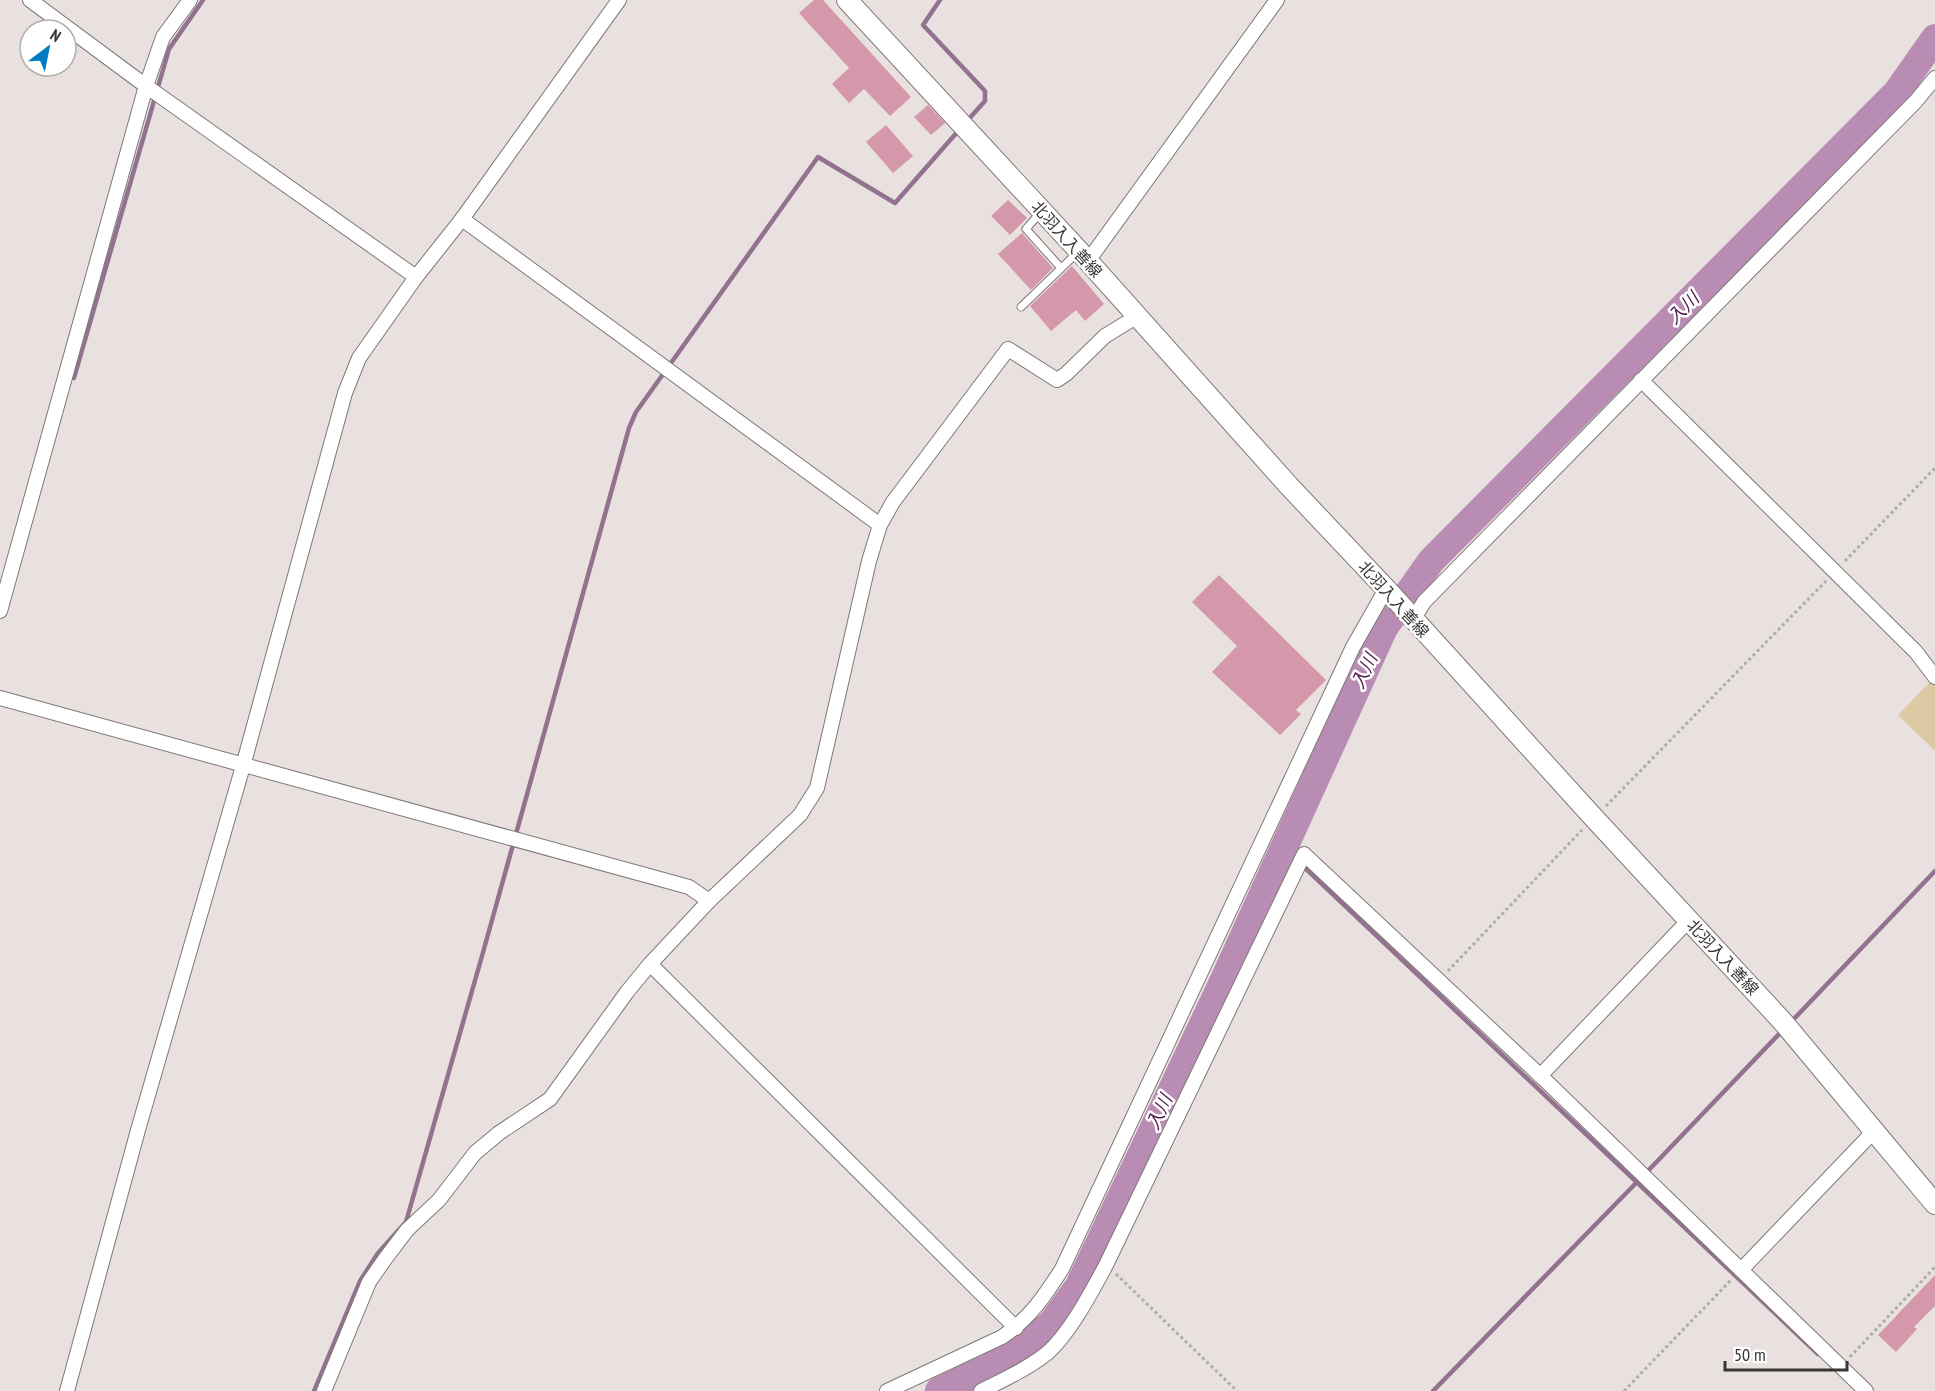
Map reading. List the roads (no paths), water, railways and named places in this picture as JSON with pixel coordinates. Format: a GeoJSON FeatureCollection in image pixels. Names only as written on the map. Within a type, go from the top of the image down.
{"type":"FeatureCollection","features":[{"type":"Feature","properties":{"kind":"main road","name":"北羽入入善線"},"geometry":{"type":"LineString","coordinates":[[850,1],[1289,486],[1783,1022],[1935,1204]]}},
{"type":"Feature","properties":{"kind":"street"},"geometry":{"type":"LineString","coordinates":[[30,0],[146,86],[416,277]]}},
{"type":"Feature","properties":{"kind":"street"},"geometry":{"type":"LineString","coordinates":[[0,611],[146,86],[163,37],[190,0]]}},
{"type":"Feature","properties":{"kind":"street"},"geometry":{"type":"LineString","coordinates":[[67,1391],[138,1130],[243,766],[345,393],[358,358],[416,277],[462,219],[619,0]]}},
{"type":"Feature","properties":{"kind":"street"},"geometry":{"type":"LineString","coordinates":[[1083,256],[1277,0]]}},
{"type":"Feature","properties":{"kind":"street"},"geometry":{"type":"LineString","coordinates":[[1411,617],[1916,101],[1935,78]]}},
{"type":"Feature","properties":{"kind":"street"},"geometry":{"type":"LineString","coordinates":[[462,219],[880,525]]}},
{"type":"Feature","properties":{"kind":"street"},"geometry":{"type":"LineString","coordinates":[[324,1391],[369,1282],[407,1230],[439,1200],[475,1153],[499,1133],[550,1099],[627,992],[650,964],[709,901],[800,815],[817,788],[841,678],[880,525],[893,502],[1008,349],[1057,380],[1105,336],[1137,317]]}},
{"type":"Feature","properties":{"kind":"street"},"geometry":{"type":"LineString","coordinates":[[1641,380],[1916,652],[1935,677]]}},
{"type":"Feature","properties":{"kind":"street"},"geometry":{"type":"LineString","coordinates":[[887,1391],[1002,1337],[1016,1328],[1041,1302],[1062,1269],[1353,647],[1388,591]]}},
{"type":"Feature","properties":{"kind":"street"},"geometry":{"type":"LineString","coordinates":[[0,698],[689,887],[709,901]]}},
{"type":"Feature","properties":{"kind":"street"},"geometry":{"type":"LineString","coordinates":[[981,1391],[1013,1375],[1047,1353],[1072,1323],[1106,1265],[1304,854],[1540,1076],[1866,1391]]}},
{"type":"Feature","properties":{"kind":"street"},"geometry":{"type":"LineString","coordinates":[[1540,1076],[1689,920]]}},
{"type":"Feature","properties":{"kind":"street"},"geometry":{"type":"LineString","coordinates":[[650,964],[1016,1328]]}},
{"type":"Feature","properties":{"kind":"street"},"geometry":{"type":"LineString","coordinates":[[1741,1270],[1875,1130]]}},
{"type":"Feature","properties":{"kind":"lane"},"geometry":{"type":"LineString","coordinates":[[1042,211],[1026,229],[1061,268]]}},
{"type":"Feature","properties":{"kind":"lane"},"geometry":{"type":"LineString","coordinates":[[1021,307],[1061,268],[1083,256]]}},
{"type":"Feature","properties":{"kind":"waterway"},"geometry":{"type":"LineString","coordinates":[[74,378],[169,49],[203,0]]}},
{"type":"Feature","properties":{"kind":"waterway"},"geometry":{"type":"LineString","coordinates":[[940,0],[923,25],[985,91],[985,101],[967,121]]}},
{"type":"Feature","properties":{"kind":"waterway","name":"入川"},"geometry":{"type":"LineString","coordinates":[[939,1391],[1006,1359],[1051,1324],[1079,1286],[1222,984],[1384,628],[1431,561],[1897,92],[1935,38]]}},
{"type":"Feature","properties":{"kind":"waterway"},"geometry":{"type":"LineString","coordinates":[[314,1391],[360,1281],[378,1253],[406,1222],[629,428],[636,412],[818,157],[895,203],[959,130]]}},
{"type":"Feature","properties":{"kind":"waterway"},"geometry":{"type":"LineString","coordinates":[[1284,848],[1818,1354]]}},
{"type":"Feature","properties":{"kind":"waterway"},"geometry":{"type":"LineString","coordinates":[[1790,1023],[1935,871]]}},
{"type":"Feature","properties":{"kind":"waterway"},"geometry":{"type":"LineString","coordinates":[[1645,1174],[1782,1031]]}},
{"type":"Feature","properties":{"kind":"waterway"},"geometry":{"type":"LineString","coordinates":[[1433,1391],[1639,1180]]}}]}
